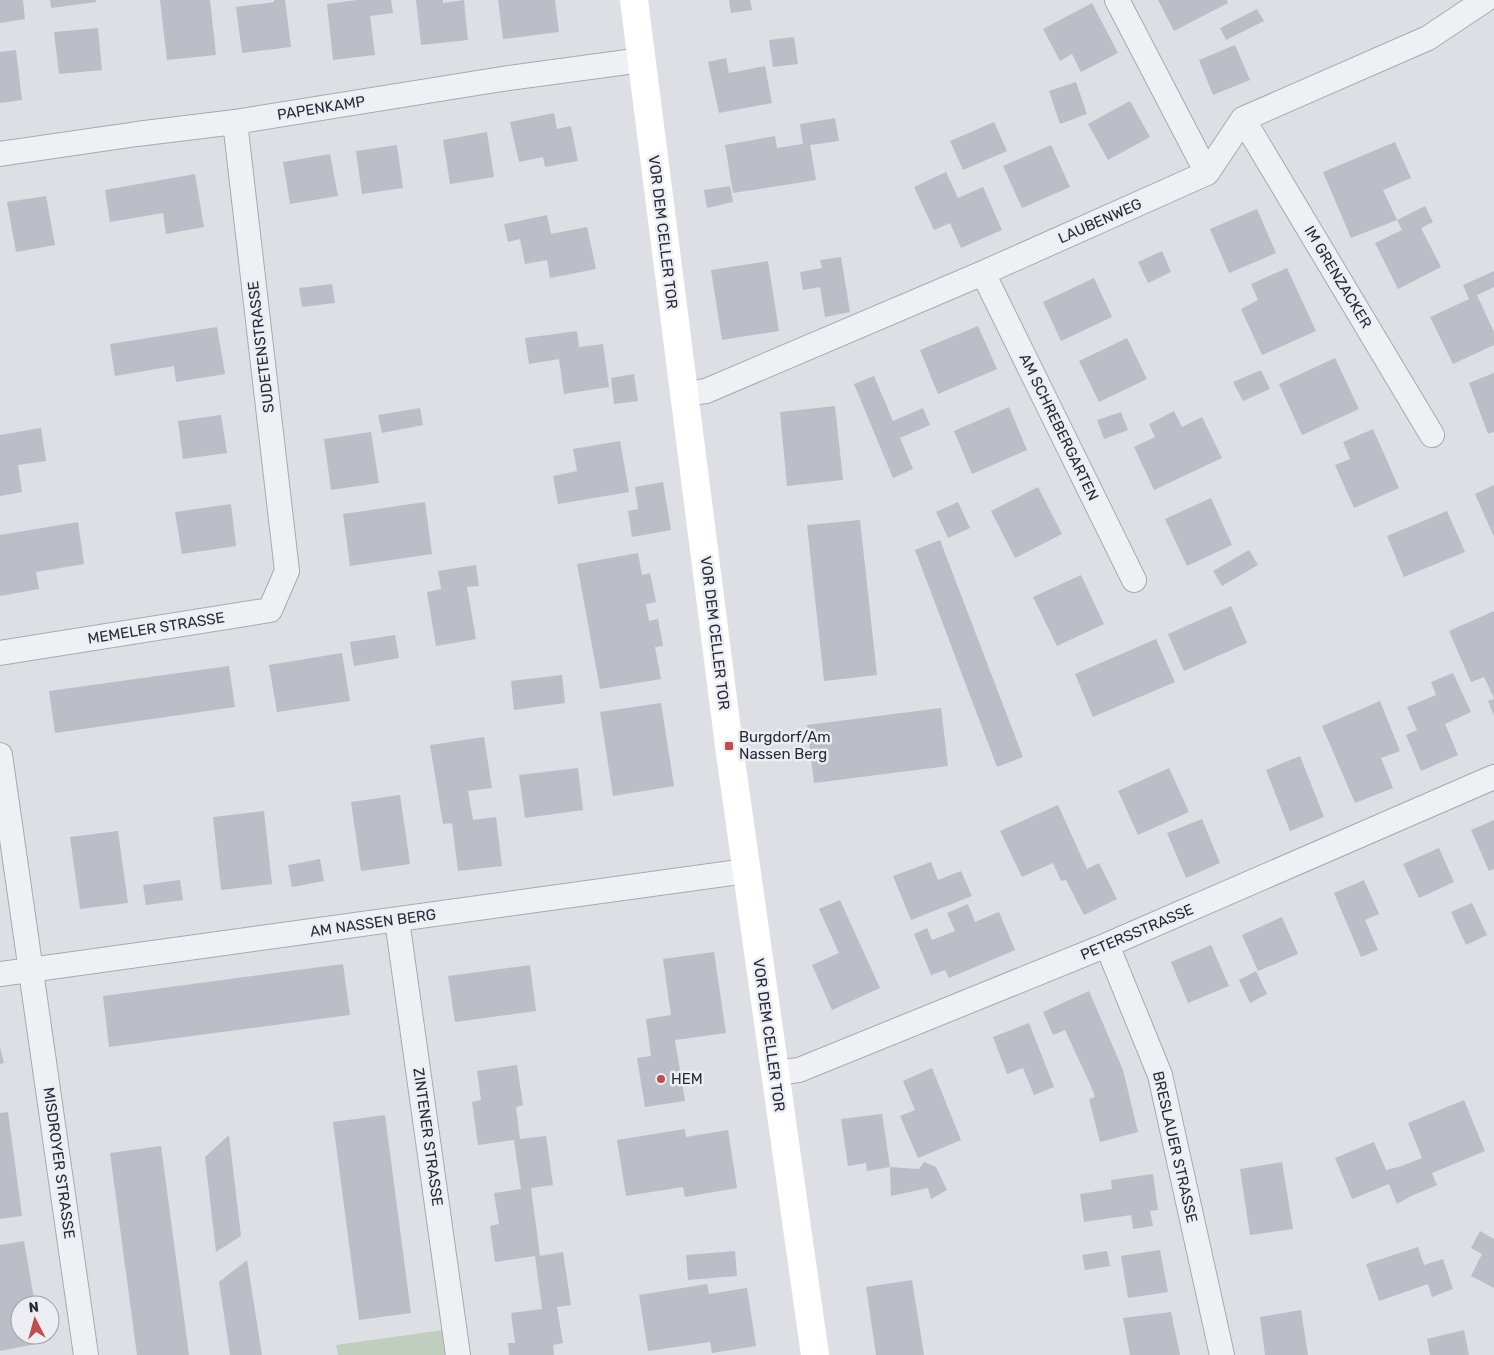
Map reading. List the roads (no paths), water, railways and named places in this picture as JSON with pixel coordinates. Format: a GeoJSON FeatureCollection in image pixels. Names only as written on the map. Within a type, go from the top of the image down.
{"type":"FeatureCollection","features":[{"type":"Feature","properties":{"kind":"street","name":"VOR DEM CELLER TOR"},"geometry":{"type":"LineString","coordinates":[[634,0],[746,871],[815,1355]]}},
{"type":"Feature","properties":{"kind":"street"},"geometry":{"type":"LineString","coordinates":[[1117,0],[1207,173],[1243,118],[1428,38],[1484,0]]}},
{"type":"Feature","properties":{"kind":"street","name":"PAPENKAMP"},"geometry":{"type":"LineString","coordinates":[[0,154],[235,122],[502,79],[642,60]]}},
{"type":"Feature","properties":{"kind":"street","name":"IM GRENZACKER"},"geometry":{"type":"LineString","coordinates":[[1243,118],[1432,435]]}},
{"type":"Feature","properties":{"kind":"street","name":"SUDETENSTRASSE"},"geometry":{"type":"LineString","coordinates":[[235,122],[287,571]]}},
{"type":"Feature","properties":{"kind":"street","name":"LAUBENWEG"},"geometry":{"type":"LineString","coordinates":[[684,394],[706,391],[983,274],[1207,173]]}},
{"type":"Feature","properties":{"kind":"street","name":"AM SCHREBERGARTEN"},"geometry":{"type":"LineString","coordinates":[[983,274],[1134,580]]}},
{"type":"Feature","properties":{"kind":"street","name":"MEMELER STRASSE"},"geometry":{"type":"LineString","coordinates":[[0,653],[270,610],[287,571]]}},
{"type":"Feature","properties":{"kind":"street","name":"MISDROYER STRASSE"},"geometry":{"type":"LineString","coordinates":[[0,755],[86,1355]]}},
{"type":"Feature","properties":{"kind":"street","name":"PETERSSTRASSE"},"geometry":{"type":"LineString","coordinates":[[775,1073],[799,1070],[1107,945],[1494,777]]}},
{"type":"Feature","properties":{"kind":"street","name":"AM NASSEN BERG"},"geometry":{"type":"LineString","coordinates":[[0,974],[746,871]]}},
{"type":"Feature","properties":{"kind":"street","name":"ZINTENER STRASSE"},"geometry":{"type":"LineString","coordinates":[[397,920],[458,1355]]}},
{"type":"Feature","properties":{"kind":"street","name":"BRESLAUER STRASSE"},"geometry":{"type":"LineString","coordinates":[[1107,945],[1160,1075],[1222,1355]]}},
{"type":"Feature","properties":{"kind":"place","name":"Burgdorf/Am Nassen Berg"},"geometry":{"type":"Point","coordinates":[729,746]}},
{"type":"Feature","properties":{"kind":"place","name":"HEM"},"geometry":{"type":"Point","coordinates":[661,1079]}}]}
